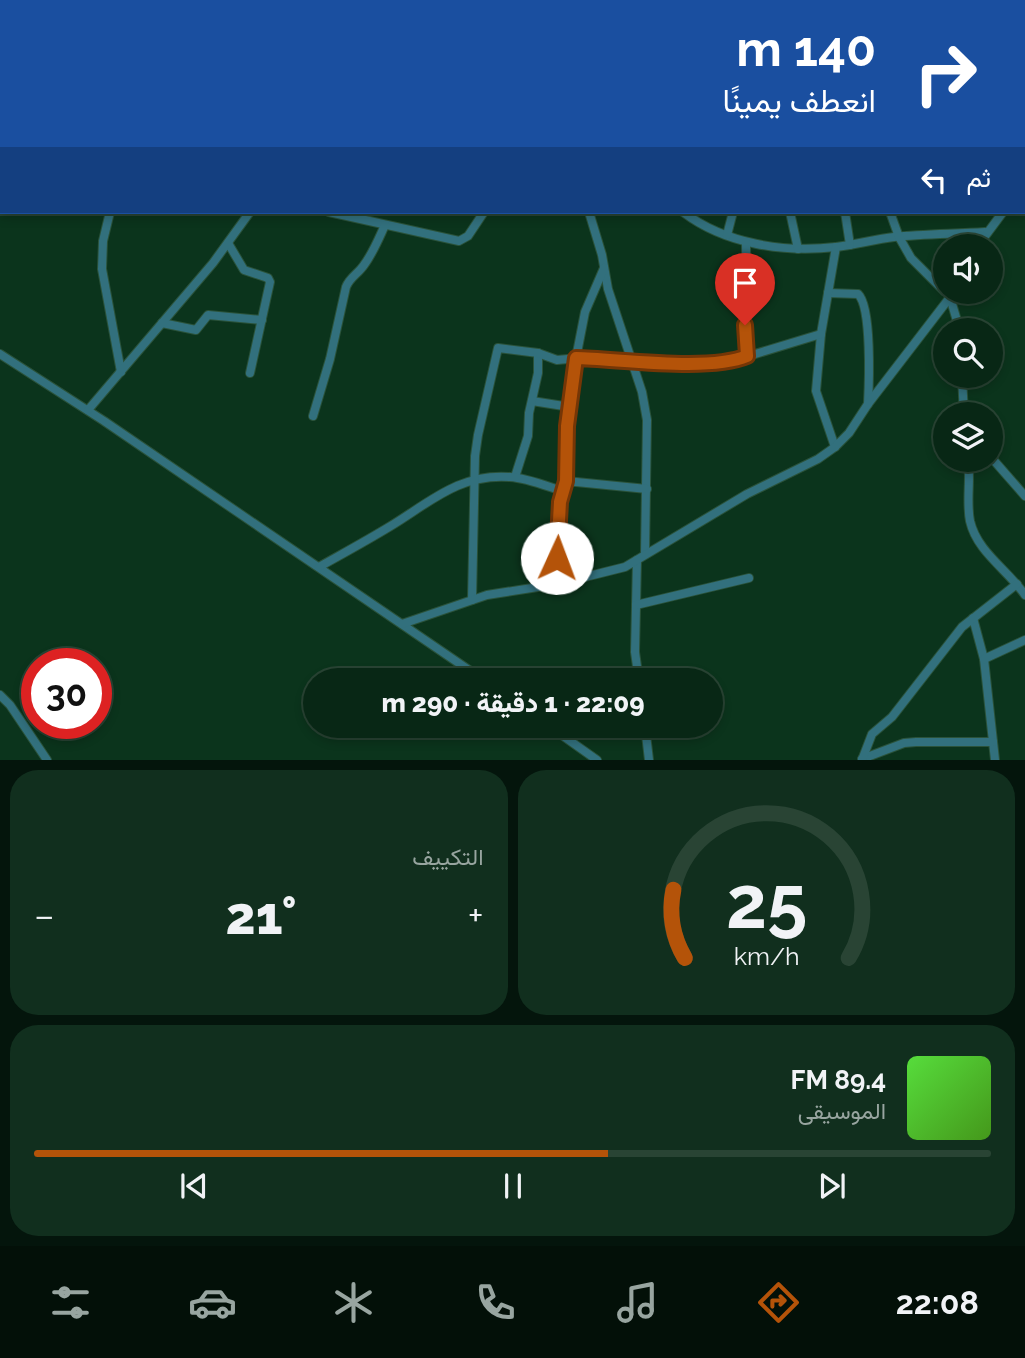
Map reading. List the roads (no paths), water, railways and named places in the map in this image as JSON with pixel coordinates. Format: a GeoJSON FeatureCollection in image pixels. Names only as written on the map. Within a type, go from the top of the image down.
{"type":"FeatureCollection","features":[{"type":"Feature","properties":{"kind":"street"},"geometry":{"type":"LineString","coordinates":[[110,214],[103,241],[102,268],[121,372]]}},
{"type":"Feature","properties":{"kind":"street"},"geometry":{"type":"LineString","coordinates":[[88,411],[228,243],[249,214]]}},
{"type":"Feature","properties":{"kind":"street"},"geometry":{"type":"LineString","coordinates":[[338,214],[459,241],[468,236],[483,214]]}},
{"type":"Feature","properties":{"kind":"street"},"geometry":{"type":"LineString","coordinates":[[590,214],[608,289],[642,392],[647,420],[645,554]]}},
{"type":"Feature","properties":{"kind":"street"},"geometry":{"type":"LineString","coordinates":[[686,214],[696,222],[746,242],[798,249],[836,247],[899,237],[985,233],[1001,214]]}},
{"type":"Feature","properties":{"kind":"street"},"geometry":{"type":"LineString","coordinates":[[727,235],[732,214]]}},
{"type":"Feature","properties":{"kind":"street"},"geometry":{"type":"LineString","coordinates":[[790,214],[798,249]]}},
{"type":"Feature","properties":{"kind":"street"},"geometry":{"type":"LineString","coordinates":[[845,214],[850,245]]}},
{"type":"Feature","properties":{"kind":"street"},"geometry":{"type":"LineString","coordinates":[[891,214],[899,237],[911,258],[933,279]]}},
{"type":"Feature","properties":{"kind":"street"},"geometry":{"type":"LineString","coordinates":[[313,416],[330,359],[346,287],[368,260],[385,225]]}},
{"type":"Feature","properties":{"kind":"street"},"geometry":{"type":"LineString","coordinates":[[746,242],[747,356]]}},
{"type":"Feature","properties":{"kind":"street"},"geometry":{"type":"LineString","coordinates":[[228,243],[244,270],[269,279],[250,373]]}},
{"type":"Feature","properties":{"kind":"street"},"geometry":{"type":"LineString","coordinates":[[835,447],[816,391],[821,334],[836,247]]}},
{"type":"Feature","properties":{"kind":"street"},"geometry":{"type":"LineString","coordinates":[[556,584],[562,491],[566,481],[569,407],[576,358],[585,312],[604,267]]}},
{"type":"Feature","properties":{"kind":"street"},"geometry":{"type":"LineString","coordinates":[[828,293],[858,294],[863,300],[868,333],[868,404]]}},
{"type":"Feature","properties":{"kind":"street"},"geometry":{"type":"LineString","coordinates":[[402,624],[487,595],[615,571],[747,494],[818,459],[849,433],[942,304]]}},
{"type":"Feature","properties":{"kind":"street"},"geometry":{"type":"LineString","coordinates":[[162,323],[196,330],[208,315],[262,320]]}},
{"type":"Feature","properties":{"kind":"street"},"geometry":{"type":"LineString","coordinates":[[472,600],[474,479],[478,435],[497,349],[538,353],[557,360],[576,358],[719,362],[821,334]]}},
{"type":"Feature","properties":{"kind":"street"},"geometry":{"type":"LineString","coordinates":[[515,477],[528,436],[531,401],[538,373],[538,353]]}},
{"type":"Feature","properties":{"kind":"street"},"geometry":{"type":"LineString","coordinates":[[0,354],[466,668]]}},
{"type":"Feature","properties":{"kind":"street"},"geometry":{"type":"LineString","coordinates":[[531,401],[569,407]]}},
{"type":"Feature","properties":{"kind":"street"},"geometry":{"type":"LineString","coordinates":[[1003,471],[1025,496]]}},
{"type":"Feature","properties":{"kind":"street"},"geometry":{"type":"LineString","coordinates":[[968,472],[970,517],[977,539],[985,552],[1025,595]]}},
{"type":"Feature","properties":{"kind":"street"},"geometry":{"type":"LineString","coordinates":[[319,567],[392,526],[420,505],[474,479],[515,477],[562,491]]}},
{"type":"Feature","properties":{"kind":"street"},"geometry":{"type":"LineString","coordinates":[[566,481],[647,489]]}},
{"type":"Feature","properties":{"kind":"street"},"geometry":{"type":"LineString","coordinates":[[637,560],[635,652],[637,668]]}},
{"type":"Feature","properties":{"kind":"street"},"geometry":{"type":"LineString","coordinates":[[636,605],[749,578]]}},
{"type":"Feature","properties":{"kind":"street"},"geometry":{"type":"LineString","coordinates":[[862,759],[872,734],[892,717],[962,627],[1017,584]]}},
{"type":"Feature","properties":{"kind":"street"},"geometry":{"type":"LineString","coordinates":[[973,618],[984,659],[995,760]]}},
{"type":"Feature","properties":{"kind":"street"},"geometry":{"type":"LineString","coordinates":[[984,659],[1025,640]]}},
{"type":"Feature","properties":{"kind":"street"},"geometry":{"type":"LineString","coordinates":[[0,695],[10,705],[47,760]]}},
{"type":"Feature","properties":{"kind":"street"},"geometry":{"type":"LineString","coordinates":[[566,738],[597,760]]}},
{"type":"Feature","properties":{"kind":"street"},"geometry":{"type":"LineString","coordinates":[[646,738],[649,760]]}},
{"type":"Feature","properties":{"kind":"street"},"geometry":{"type":"LineString","coordinates":[[862,759],[904,743],[993,742]]}}]}
